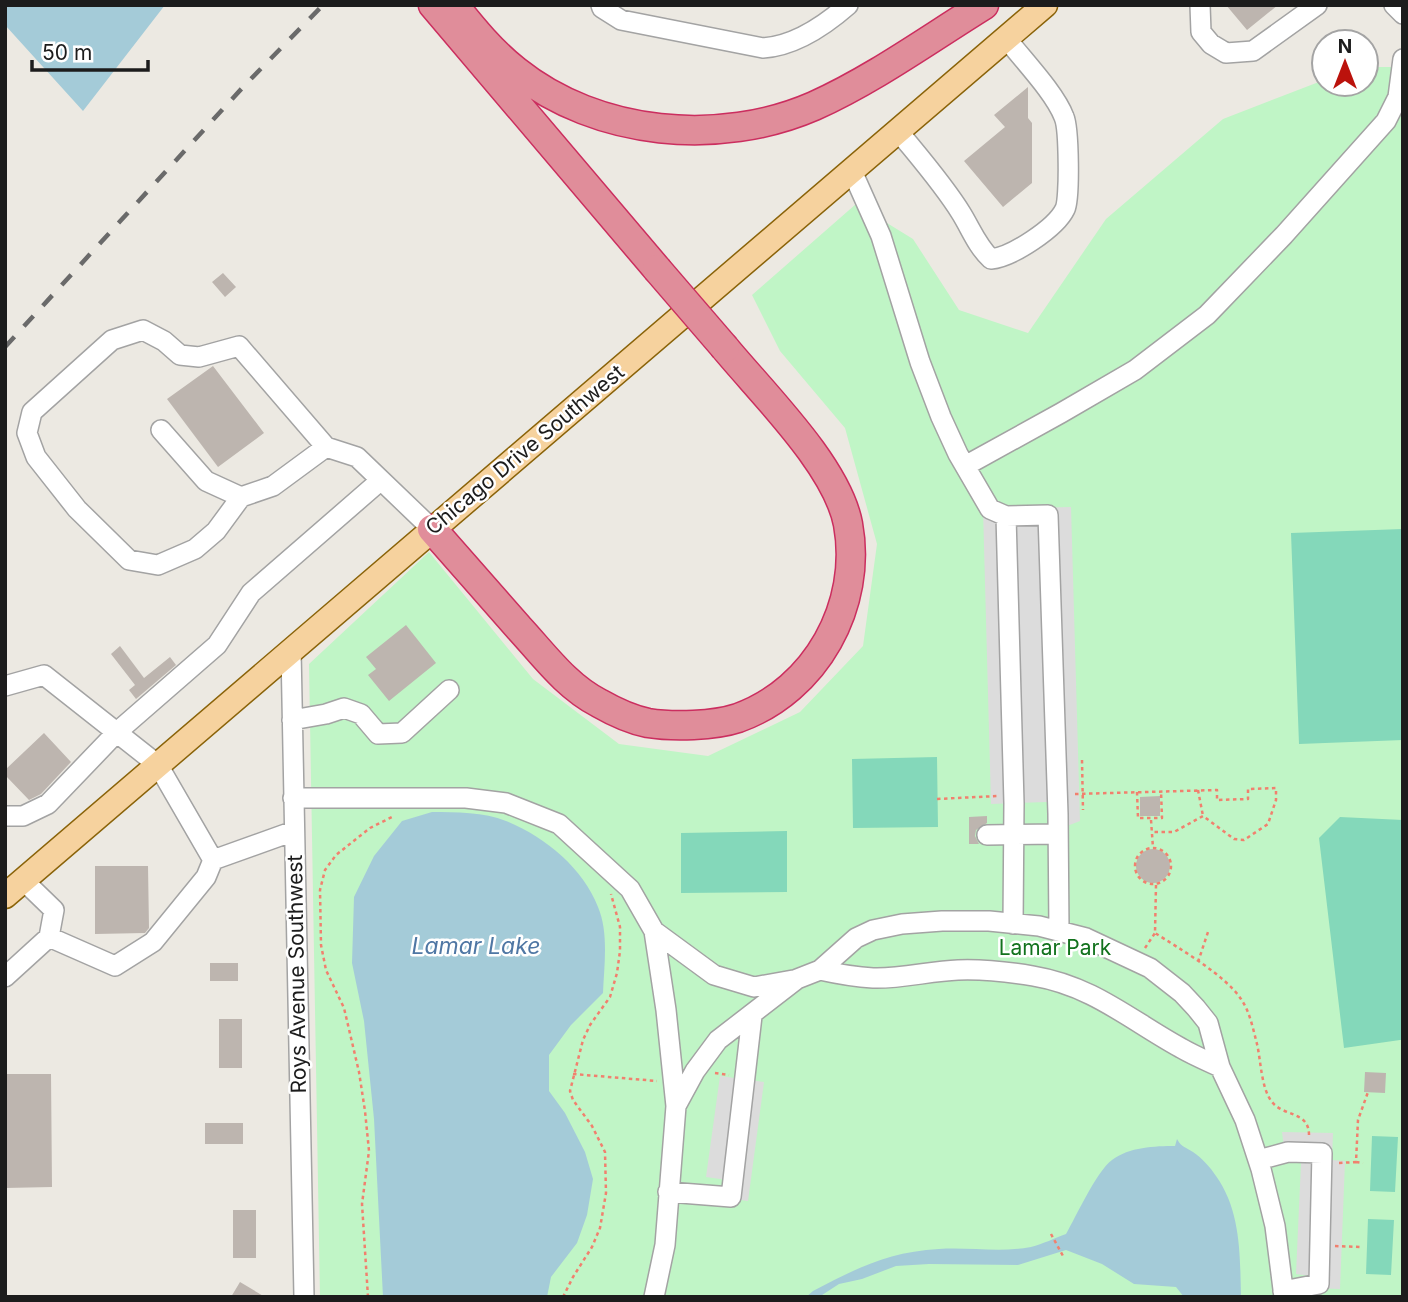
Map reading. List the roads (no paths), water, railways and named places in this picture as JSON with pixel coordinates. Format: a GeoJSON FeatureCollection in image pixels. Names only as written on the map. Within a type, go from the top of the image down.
{"type":"FeatureCollection","features":[{"type":"Feature","properties":{"kind":"highway"},"geometry":{"type":"LineString","coordinates":[[432,529],[569,684],[600,704],[647,723],[694,725],[737,718],[777,699],[808,671],[833,635],[846,601],[851,562],[848,523],[832,481],[803,440],[433,5]]}},
{"type":"Feature","properties":{"kind":"highway"},"geometry":{"type":"LineString","coordinates":[[454,5],[485,43],[517,72],[554,95],[605,117],[650,127],[695,131],[736,129],[774,120],[813,106],[850,88],[984,5]]}},
{"type":"Feature","properties":{"kind":"main road","name":"Chicago Drive Southwest"},"geometry":{"type":"LineString","coordinates":[[14,888],[1045,5]]}},
{"type":"Feature","properties":{"kind":"street"},"geometry":{"type":"LineString","coordinates":[[601,5],[602,9],[621,20],[763,48],[782,47],[834,17],[848,5]]}},
{"type":"Feature","properties":{"kind":"street"},"geometry":{"type":"LineString","coordinates":[[1200,5],[1201,32],[1211,44],[1226,53],[1253,51],[1317,5]]}},
{"type":"Feature","properties":{"kind":"street"},"geometry":{"type":"LineString","coordinates":[[1394,5],[1403,14]]}},
{"type":"Feature","properties":{"kind":"street"},"geometry":{"type":"LineString","coordinates":[[898,131],[940,183],[991,259],[1004,257],[1058,221],[1067,206],[1068,151],[1065,119],[1006,38]]}},
{"type":"Feature","properties":{"kind":"street"},"geometry":{"type":"LineString","coordinates":[[965,466],[1135,370],[1207,315],[1387,121],[1398,97],[1403,59]]}},
{"type":"Feature","properties":{"kind":"street"},"geometry":{"type":"LineString","coordinates":[[852,171],[881,236],[931,392],[965,466],[990,509],[1006,516],[1048,514],[1058,794],[1059,931]]}},
{"type":"Feature","properties":{"kind":"street"},"geometry":{"type":"LineString","coordinates":[[326,447],[273,486],[241,498],[216,531],[195,549],[158,565],[129,560],[78,509],[36,457],[27,433],[32,412],[112,340],[142,330],[163,341],[180,355],[199,357],[239,346],[326,447],[358,457],[432,529]]}},
{"type":"Feature","properties":{"kind":"street"},"geometry":{"type":"LineString","coordinates":[[161,430],[206,481],[241,498]]}},
{"type":"Feature","properties":{"kind":"street"},"geometry":{"type":"LineString","coordinates":[[5,816],[23,816],[48,804],[117,733],[217,645],[251,593],[382,480]]}},
{"type":"Feature","properties":{"kind":"street"},"geometry":{"type":"LineString","coordinates":[[1006,516],[1014,836],[1021,924]]}},
{"type":"Feature","properties":{"kind":"street","name":"Roys Avenue Southwest"},"geometry":{"type":"LineString","coordinates":[[291,650],[304,1297]]}},
{"type":"Feature","properties":{"kind":"street"},"geometry":{"type":"LineString","coordinates":[[5,686],[44,675],[158,765],[213,860]]}},
{"type":"Feature","properties":{"kind":"street"},"geometry":{"type":"LineString","coordinates":[[292,720],[344,708],[361,714],[379,734],[401,733],[449,690]]}},
{"type":"Feature","properties":{"kind":"street"},"geometry":{"type":"LineString","coordinates":[[293,798],[466,797],[506,803],[559,824],[630,889],[654,931],[676,1106],[665,1245],[653,1297]]}},
{"type":"Feature","properties":{"kind":"street"},"geometry":{"type":"LineString","coordinates":[[49,937],[115,967],[153,942],[206,877],[213,860],[294,831]]}},
{"type":"Feature","properties":{"kind":"street"},"geometry":{"type":"LineString","coordinates":[[987,835],[1058,834]]}},
{"type":"Feature","properties":{"kind":"street"},"geometry":{"type":"LineString","coordinates":[[5,977],[49,937],[54,910],[14,888]]}},
{"type":"Feature","properties":{"kind":"street"},"geometry":{"type":"LineString","coordinates":[[654,931],[714,975],[754,987],[797,979],[820,970],[856,938],[873,930],[902,924],[942,921],[1021,924],[1086,938],[1150,968],[1182,993],[1208,1023],[1220,1067],[1245,1120],[1258,1160],[1275,1226],[1283,1294],[1319,1284],[1320,1245],[1315,1158],[1288,1152],[1258,1160]]}},
{"type":"Feature","properties":{"kind":"street"},"geometry":{"type":"LineString","coordinates":[[820,970],[875,978],[957,970],[994,971],[1065,984],[1100,998],[1181,1048],[1220,1067]]}},
{"type":"Feature","properties":{"kind":"street"},"geometry":{"type":"LineString","coordinates":[[676,1106],[695,1071],[718,1040],[797,979]]}},
{"type":"Feature","properties":{"kind":"street"},"geometry":{"type":"LineString","coordinates":[[668,1192],[731,1197],[752,1016]]}},
{"type":"Feature","properties":{"kind":"water"},"geometry":{"type":"Polygon","coordinates":[[[5,5],[165,5],[83,111],[5,25],[5,5]]]}},
{"type":"Feature","properties":{"kind":"water","name":"Lamar Lake"},"geometry":{"type":"Polygon","coordinates":[[[432,812],[489,816],[506,821],[535,836],[561,855],[583,879],[598,907],[604,928],[603,993],[571,1025],[549,1055],[549,1091],[565,1113],[585,1152],[593,1179],[587,1215],[577,1243],[551,1277],[547,1297],[383,1297],[374,1119],[364,1021],[352,963],[354,897],[374,856],[402,821],[432,812]]]}},
{"type":"Feature","properties":{"kind":"water"},"geometry":{"type":"Polygon","coordinates":[[[1177,1139],[1211,1170],[1230,1204],[1238,1234],[1241,1297],[1184,1297],[1176,1287],[1134,1284],[1102,1264],[1066,1250],[1018,1265],[896,1266],[862,1279],[839,1284],[819,1297],[806,1297],[859,1268],[904,1254],[939,1249],[1019,1249],[1066,1234],[1093,1184],[1112,1160],[1134,1150],[1175,1146],[1177,1139]]]}},
{"type":"Feature","properties":{"kind":"railway"},"geometry":{"type":"LineString","coordinates":[[5,347],[244,86],[323,5]]}},
{"type":"Feature","properties":{"kind":"park label","name":"Lamar Park"},"geometry":{"type":"Point","coordinates":[1055,948]}}]}
